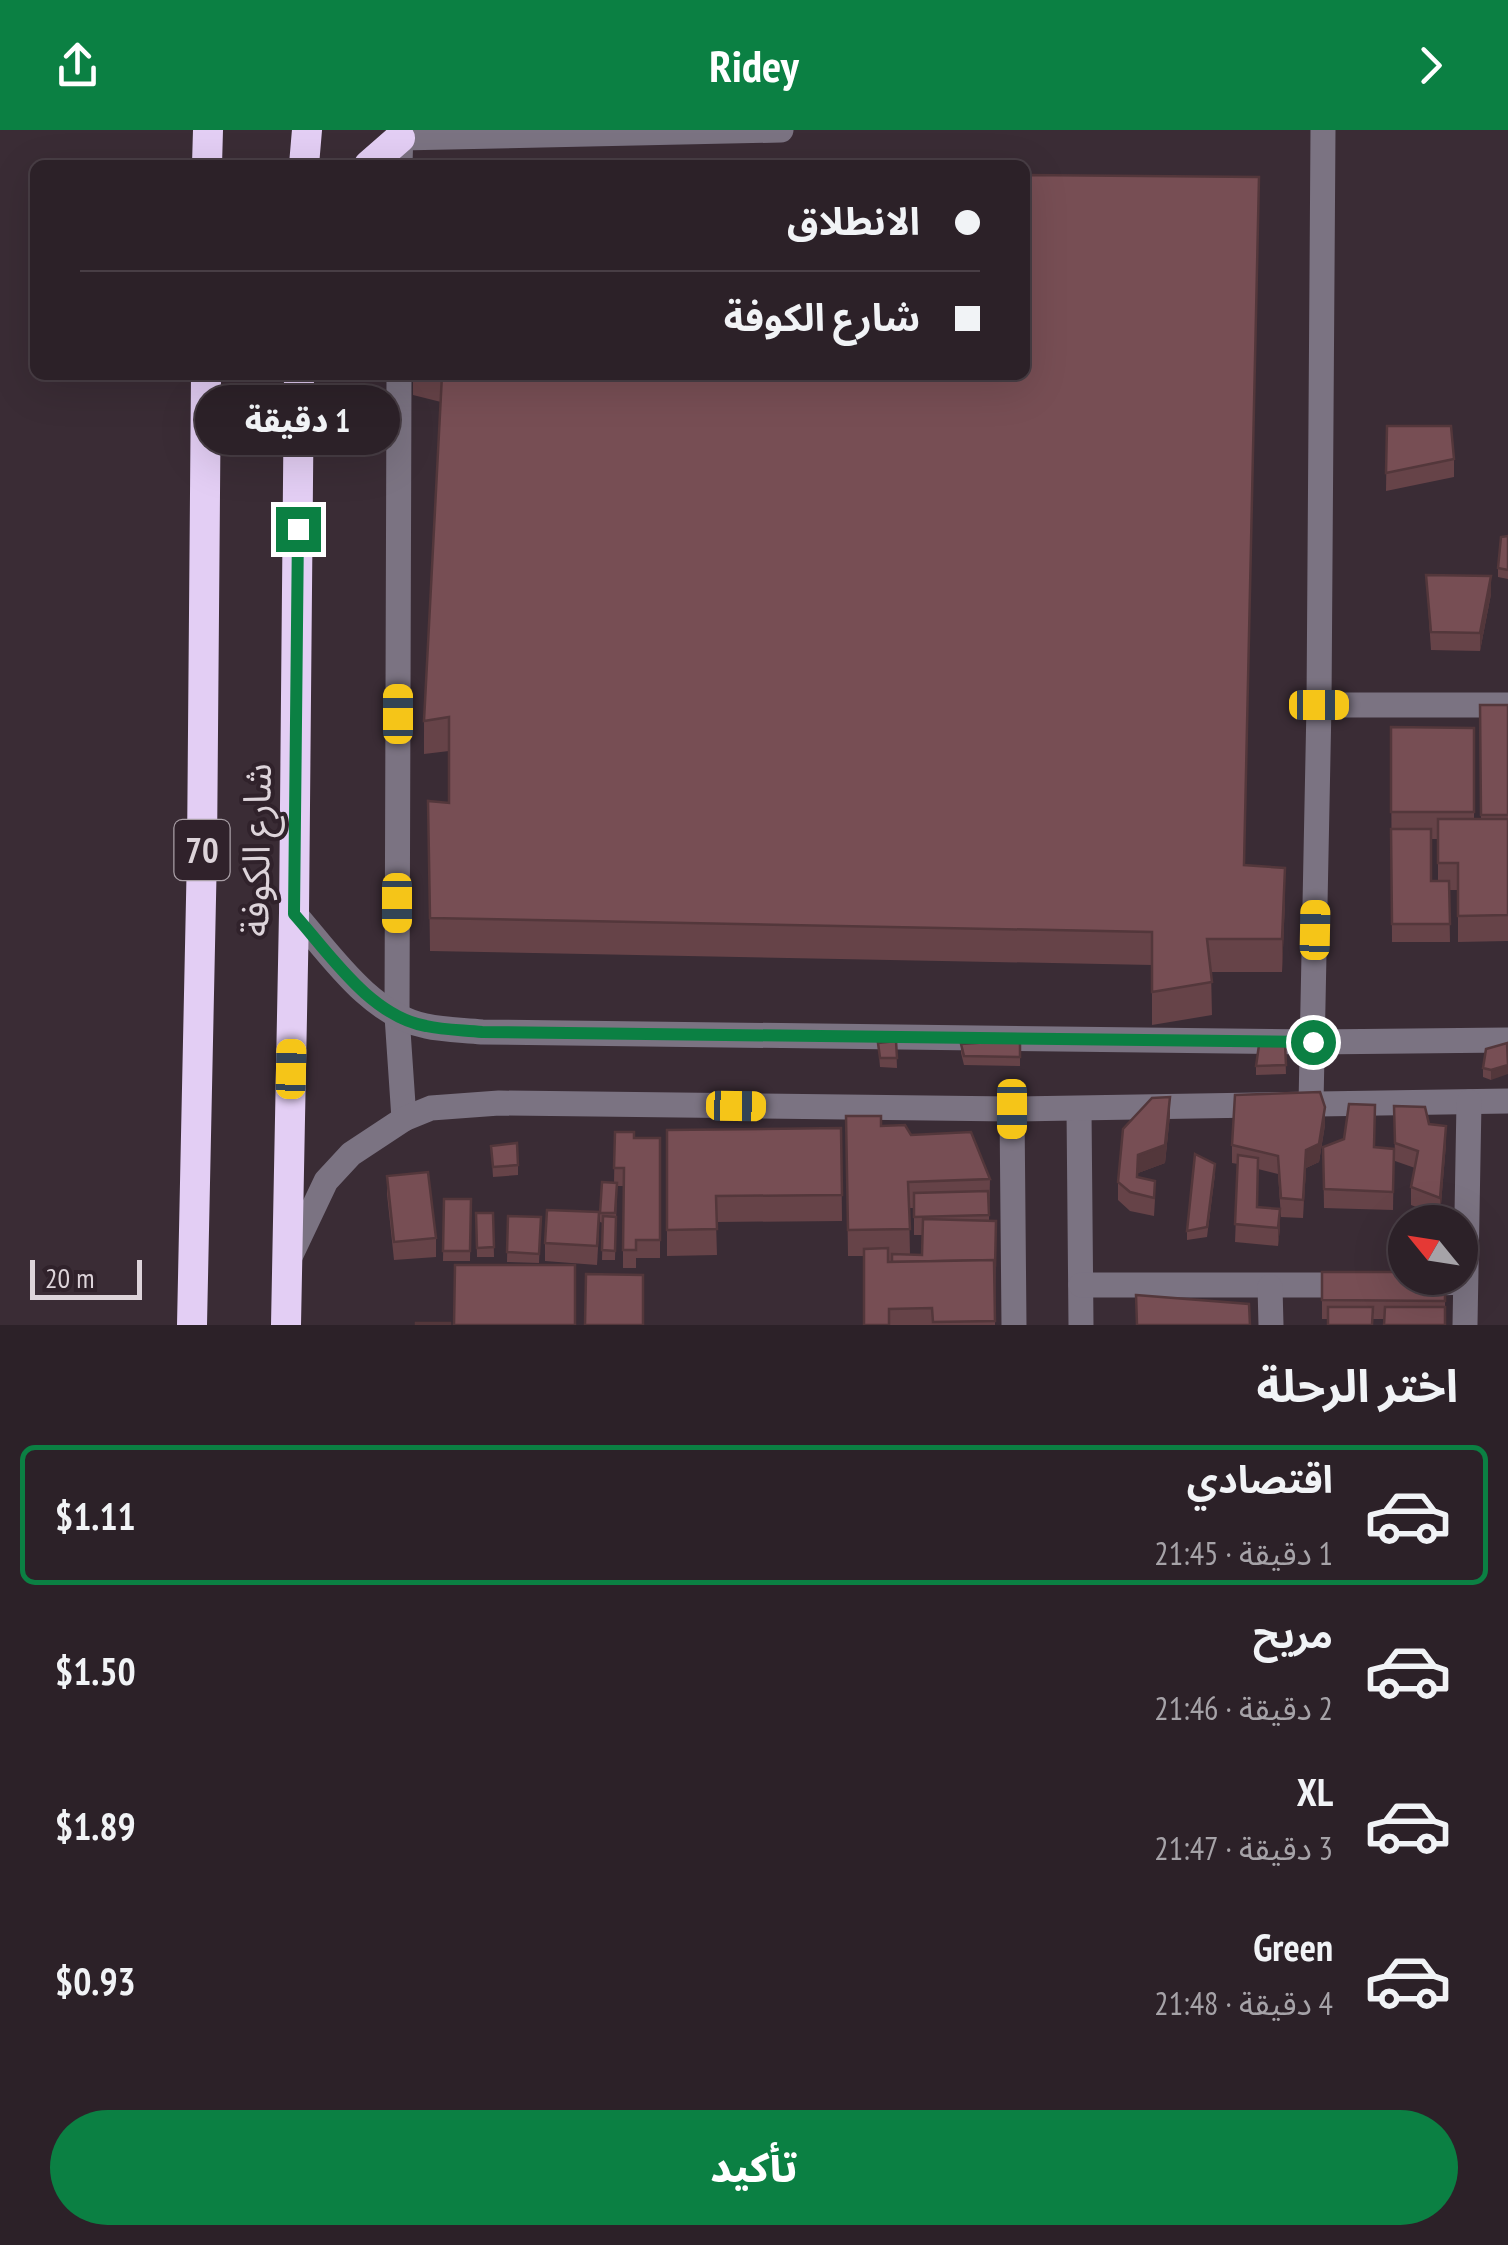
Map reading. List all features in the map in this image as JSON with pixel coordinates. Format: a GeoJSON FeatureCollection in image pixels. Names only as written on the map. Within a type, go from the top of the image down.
{"type":"FeatureCollection","features":[{"type":"Feature","properties":{"kind":"highway"},"geometry":{"type":"LineString","coordinates":[[207,160],[210,131]]}},
{"type":"Feature","properties":{"kind":"highway"},"geometry":{"type":"LineString","coordinates":[[304,160],[305,131]]}},
{"type":"Feature","properties":{"kind":"highway"},"geometry":{"type":"LineString","coordinates":[[376,160],[400,144]]}},
{"type":"Feature","properties":{"kind":"highway","name":"شارع الكوفة"},"geometry":{"type":"LineString","coordinates":[[192,1325],[206,380]]}},
{"type":"Feature","properties":{"kind":"highway","name":"شارع الكوفة"},"geometry":{"type":"LineString","coordinates":[[286,1325],[299,380]]}},
{"type":"Feature","properties":{"kind":"street"},"geometry":{"type":"LineString","coordinates":[[400,144],[781,130]]}},
{"type":"Feature","properties":{"kind":"street"},"geometry":{"type":"LineString","coordinates":[[1311,1104],[1319,705],[1322,130]]}},
{"type":"Feature","properties":{"kind":"street"},"geometry":{"type":"LineString","coordinates":[[399,380],[397,1016],[404,1119]]}},
{"type":"Feature","properties":{"kind":"street"},"geometry":{"type":"LineString","coordinates":[[1319,705],[1508,705]]}},
{"type":"Feature","properties":{"kind":"street"},"geometry":{"type":"LineString","coordinates":[[294,914],[372,998],[397,1016],[423,1026],[482,1032],[1313,1042],[1508,1040]]}},
{"type":"Feature","properties":{"kind":"street"},"geometry":{"type":"LineString","coordinates":[[287,1264],[326,1181],[351,1154],[404,1119],[431,1108],[499,1104],[1079,1109],[1508,1101]]}},
{"type":"Feature","properties":{"kind":"street"},"geometry":{"type":"LineString","coordinates":[[1467,1205],[1469,1102]]}},
{"type":"Feature","properties":{"kind":"street"},"geometry":{"type":"LineString","coordinates":[[1012,1109],[1014,1325]]}},
{"type":"Feature","properties":{"kind":"street"},"geometry":{"type":"LineString","coordinates":[[1079,1109],[1081,1325]]}},
{"type":"Feature","properties":{"kind":"street"},"geometry":{"type":"LineString","coordinates":[[1081,1285],[1388,1284]]}},
{"type":"Feature","properties":{"kind":"street"},"geometry":{"type":"LineString","coordinates":[[1270,1287],[1271,1325]]}},
{"type":"Feature","properties":{"kind":"street"},"geometry":{"type":"LineString","coordinates":[[1465,1295],[1465,1325]]}},
{"type":"Feature","properties":{"kind":"building"},"geometry":{"type":"Polygon","coordinates":[[[1030,175],[1259,177],[1244,865],[1285,868],[1282,939],[1207,939],[1212,982],[1152,992],[1152,932],[430,918],[428,801],[449,803],[449,717],[424,721],[442,380],[1030,380],[1030,175]]]}},
{"type":"Feature","properties":{"kind":"building"},"geometry":{"type":"Polygon","coordinates":[[[1387,426],[1451,426],[1454,459],[1386,473],[1387,426]]]}},
{"type":"Feature","properties":{"kind":"building"},"geometry":{"type":"Polygon","coordinates":[[[1508,536],[1508,570],[1498,568],[1501,537],[1508,536]]]}},
{"type":"Feature","properties":{"kind":"building"},"geometry":{"type":"Polygon","coordinates":[[[1426,575],[1491,576],[1480,633],[1431,632],[1426,575]]]}},
{"type":"Feature","properties":{"kind":"building"},"geometry":{"type":"Polygon","coordinates":[[[1480,705],[1508,705],[1508,815],[1481,815],[1480,705]]]}},
{"type":"Feature","properties":{"kind":"building"},"geometry":{"type":"Polygon","coordinates":[[[1391,727],[1474,728],[1474,812],[1391,812],[1391,727]]]}},
{"type":"Feature","properties":{"kind":"building"},"geometry":{"type":"Polygon","coordinates":[[[1438,819],[1508,819],[1508,915],[1458,916],[1458,863],[1438,863],[1438,819]]]}},
{"type":"Feature","properties":{"kind":"building"},"geometry":{"type":"Polygon","coordinates":[[[1391,829],[1431,829],[1431,881],[1449,881],[1450,924],[1392,924],[1391,829]]]}},
{"type":"Feature","properties":{"kind":"building"},"geometry":{"type":"Polygon","coordinates":[[[1020,1040],[1020,1057],[964,1056],[961,1044],[1020,1040]]]}},
{"type":"Feature","properties":{"kind":"building"},"geometry":{"type":"Polygon","coordinates":[[[896,1041],[897,1058],[880,1058],[878,1043],[896,1041]]]}},
{"type":"Feature","properties":{"kind":"building"},"geometry":{"type":"Polygon","coordinates":[[[1507,1043],[1508,1065],[1483,1068],[1486,1049],[1507,1043]]]}},
{"type":"Feature","properties":{"kind":"building"},"geometry":{"type":"Polygon","coordinates":[[[1285,1044],[1286,1065],[1256,1066],[1259,1045],[1285,1044]]]}},
{"type":"Feature","properties":{"kind":"building"},"geometry":{"type":"Polygon","coordinates":[[[1320,1092],[1325,1107],[1319,1144],[1306,1150],[1303,1200],[1281,1198],[1278,1156],[1232,1145],[1235,1095],[1320,1092]]]}},
{"type":"Feature","properties":{"kind":"building"},"geometry":{"type":"Polygon","coordinates":[[[1170,1097],[1165,1145],[1138,1155],[1137,1177],[1155,1181],[1154,1198],[1130,1192],[1118,1182],[1123,1129],[1152,1098],[1170,1097]]]}},
{"type":"Feature","properties":{"kind":"building"},"geometry":{"type":"Polygon","coordinates":[[[1349,1104],[1375,1105],[1374,1147],[1394,1149],[1393,1192],[1324,1189],[1323,1147],[1344,1139],[1349,1104]]]}},
{"type":"Feature","properties":{"kind":"building"},"geometry":{"type":"Polygon","coordinates":[[[1394,1106],[1425,1107],[1429,1124],[1446,1126],[1440,1198],[1411,1187],[1418,1151],[1395,1143],[1394,1106]]]}},
{"type":"Feature","properties":{"kind":"building"},"geometry":{"type":"Polygon","coordinates":[[[846,1116],[881,1116],[881,1126],[905,1125],[911,1135],[971,1132],[990,1179],[908,1182],[910,1229],[848,1230],[846,1116]]]}},
{"type":"Feature","properties":{"kind":"building"},"geometry":{"type":"Polygon","coordinates":[[[841,1128],[842,1195],[716,1196],[717,1229],[667,1230],[667,1130],[841,1128]]]}},
{"type":"Feature","properties":{"kind":"building"},"geometry":{"type":"Polygon","coordinates":[[[615,1132],[634,1132],[634,1138],[660,1138],[660,1240],[636,1240],[636,1250],[623,1250],[624,1168],[614,1168],[615,1132]]]}},
{"type":"Feature","properties":{"kind":"building"},"geometry":{"type":"Polygon","coordinates":[[[517,1143],[518,1165],[493,1167],[491,1146],[517,1143]]]}},
{"type":"Feature","properties":{"kind":"building"},"geometry":{"type":"Polygon","coordinates":[[[1195,1154],[1215,1164],[1207,1227],[1187,1231],[1195,1154]]]}},
{"type":"Feature","properties":{"kind":"building"},"geometry":{"type":"Polygon","coordinates":[[[1238,1155],[1258,1158],[1257,1207],[1280,1209],[1278,1228],[1235,1224],[1238,1155]]]}},
{"type":"Feature","properties":{"kind":"building"},"geometry":{"type":"Polygon","coordinates":[[[428,1172],[436,1238],[394,1242],[387,1176],[428,1172]]]}},
{"type":"Feature","properties":{"kind":"building"},"geometry":{"type":"Polygon","coordinates":[[[602,1182],[617,1183],[615,1213],[600,1213],[602,1182]]]}},
{"type":"Feature","properties":{"kind":"building"},"geometry":{"type":"Polygon","coordinates":[[[988,1191],[989,1215],[914,1217],[914,1193],[988,1191]]]}},
{"type":"Feature","properties":{"kind":"building"},"geometry":{"type":"Polygon","coordinates":[[[444,1199],[471,1199],[470,1251],[443,1251],[444,1199]]]}},
{"type":"Feature","properties":{"kind":"building"},"geometry":{"type":"Polygon","coordinates":[[[547,1210],[599,1212],[597,1246],[545,1243],[547,1210]]]}},
{"type":"Feature","properties":{"kind":"building"},"geometry":{"type":"Polygon","coordinates":[[[476,1213],[493,1213],[494,1247],[477,1248],[476,1213]]]}},
{"type":"Feature","properties":{"kind":"building"},"geometry":{"type":"Polygon","coordinates":[[[508,1216],[541,1217],[539,1254],[507,1252],[508,1216]]]}},
{"type":"Feature","properties":{"kind":"building"},"geometry":{"type":"Polygon","coordinates":[[[603,1216],[616,1217],[615,1251],[602,1250],[603,1216]]]}},
{"type":"Feature","properties":{"kind":"building"},"geometry":{"type":"Polygon","coordinates":[[[923,1219],[996,1221],[995,1267],[994,1260],[892,1262],[892,1254],[922,1255],[923,1219]]]}},
{"type":"Feature","properties":{"kind":"building"},"geometry":{"type":"Polygon","coordinates":[[[888,1248],[888,1262],[994,1260],[995,1321],[933,1322],[932,1308],[889,1309],[889,1325],[864,1325],[864,1249],[888,1248]]]}},
{"type":"Feature","properties":{"kind":"building"},"geometry":{"type":"Polygon","coordinates":[[[455,1265],[575,1265],[575,1325],[454,1325],[455,1265]]]}},
{"type":"Feature","properties":{"kind":"building"},"geometry":{"type":"Polygon","coordinates":[[[1322,1272],[1388,1272],[1388,1295],[1445,1295],[1445,1301],[1322,1300],[1322,1272]]]}},
{"type":"Feature","properties":{"kind":"building"},"geometry":{"type":"Polygon","coordinates":[[[586,1274],[643,1275],[643,1325],[585,1325],[586,1274]]]}},
{"type":"Feature","properties":{"kind":"building"},"geometry":{"type":"Polygon","coordinates":[[[1136,1295],[1249,1304],[1250,1325],[1137,1325],[1136,1295]]]}},
{"type":"Feature","properties":{"kind":"building"},"geometry":{"type":"Polygon","coordinates":[[[1328,1307],[1373,1307],[1372,1325],[1328,1325],[1328,1307]]]}},
{"type":"Feature","properties":{"kind":"building"},"geometry":{"type":"Polygon","coordinates":[[[1385,1307],[1445,1307],[1445,1325],[1384,1325],[1385,1307]]]}},
{"type":"Feature","properties":{"kind":"building"},"geometry":{"type":"Polygon","coordinates":[[[450,1323],[450,1325],[416,1325],[450,1323]]]}},
{"type":"Feature","properties":{"kind":"route"},"geometry":{"type":"LineString","coordinates":[[298,529],[294,914],[372,998],[397,1016],[423,1026],[482,1032],[1313,1042]]}}]}
